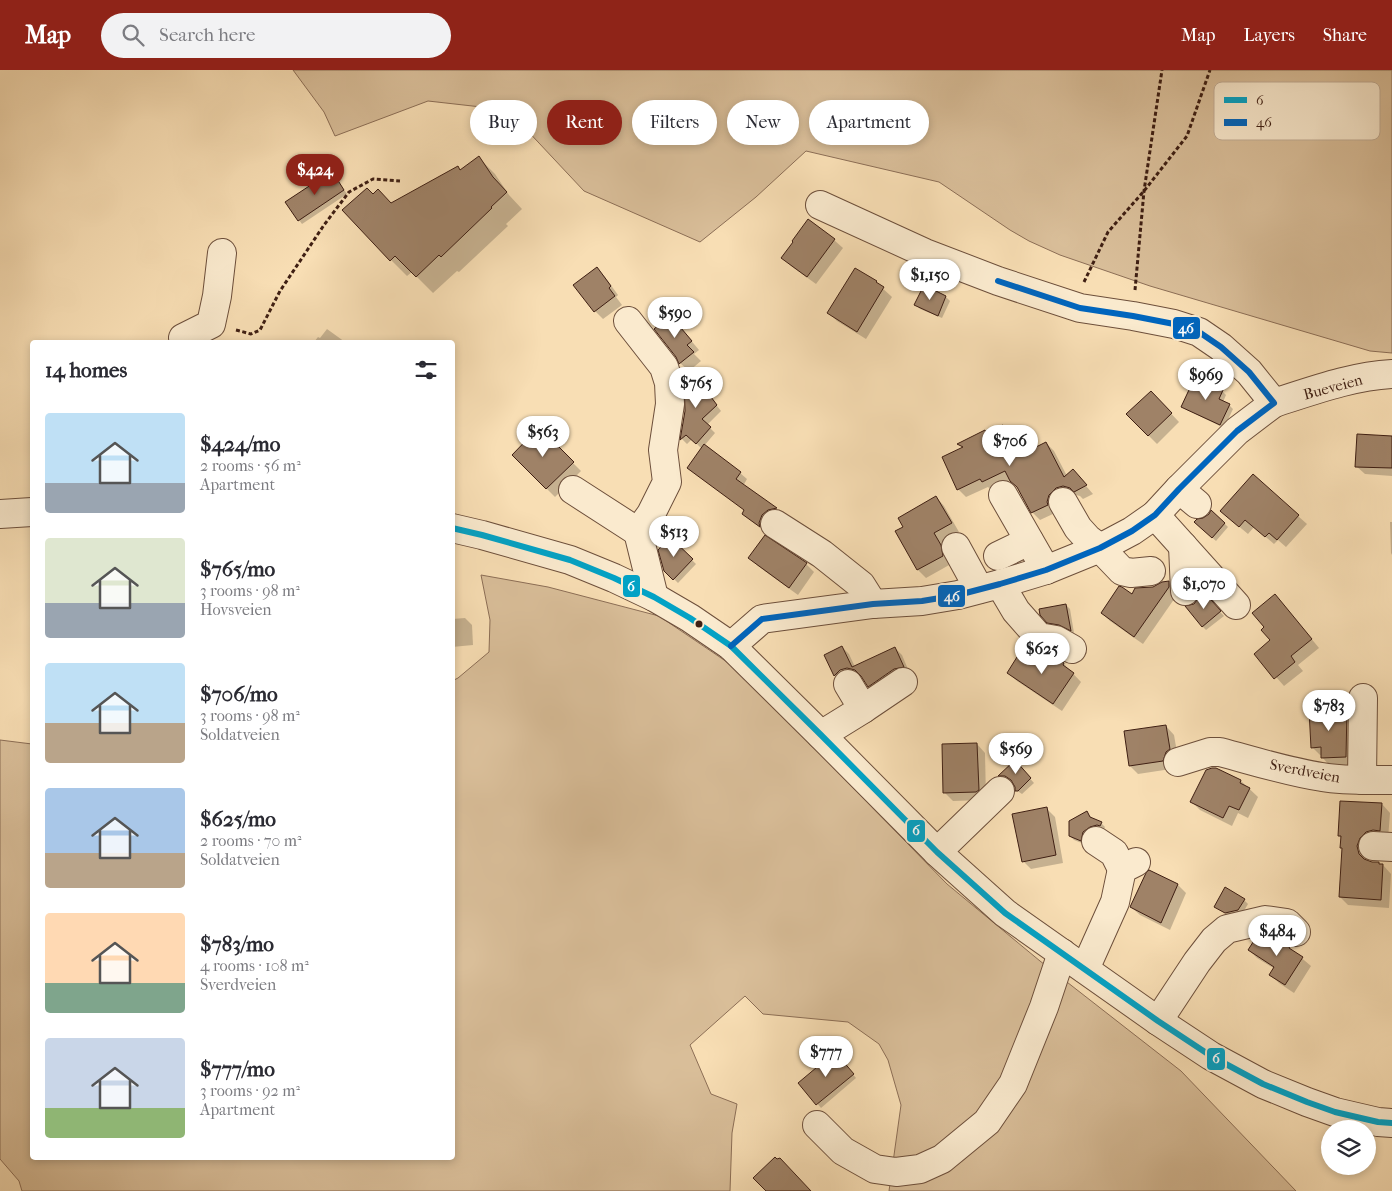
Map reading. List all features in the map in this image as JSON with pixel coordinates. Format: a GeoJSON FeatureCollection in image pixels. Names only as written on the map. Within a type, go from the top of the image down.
{"type":"FeatureCollection","features":[{"type":"Feature","properties":{"kind":"street"},"geometry":{"type":"LineString","coordinates":[[732,646],[762,619],[873,604],[922,601],[990,587],[1046,570],[1100,548],[1132,532],[1155,514],[1188,496],[1237,431],[1274,403],[1249,372],[1221,347],[1199,332],[1174,324],[1080,308],[998,281],[939,270],[876,232],[820,205]]}},
{"type":"Feature","properties":{"kind":"street"},"geometry":{"type":"LineString","coordinates":[[194,337],[217,296],[222,253]]}},
{"type":"Feature","properties":{"kind":"street"},"geometry":{"type":"LineString","coordinates":[[628,321],[664,367],[669,383],[670,404],[663,450],[667,482],[651,514],[638,532]]}},
{"type":"Feature","properties":{"kind":"street","name":"Bueveien"},"geometry":{"type":"LineString","coordinates":[[1274,403],[1326,387],[1378,375],[1392,374]]}},
{"type":"Feature","properties":{"kind":"street"},"geometry":{"type":"LineString","coordinates":[[573,490],[638,532],[654,597]]}},
{"type":"Feature","properties":{"kind":"street"},"geometry":{"type":"LineString","coordinates":[[1003,495],[1046,570]]}},
{"type":"Feature","properties":{"kind":"street"},"geometry":{"type":"LineString","coordinates":[[1063,502],[1078,528],[1122,571],[1131,574],[1151,571]]}},
{"type":"Feature","properties":{"kind":"street"},"geometry":{"type":"LineString","coordinates":[[0,514],[30,512]]}},
{"type":"Feature","properties":{"kind":"street"},"geometry":{"type":"LineString","coordinates":[[1155,514],[1236,604]]}},
{"type":"Feature","properties":{"kind":"street"},"geometry":{"type":"LineString","coordinates":[[775,524],[822,554],[861,585],[873,604]]}},
{"type":"Feature","properties":{"kind":"street"},"geometry":{"type":"LineString","coordinates":[[455,529],[570,560],[654,597],[690,618],[732,646],[937,852],[1005,913],[1211,1056],[1263,1084],[1307,1102],[1335,1112],[1378,1122],[1392,1123]]}},
{"type":"Feature","properties":{"kind":"street"},"geometry":{"type":"LineString","coordinates":[[998,556],[1029,541]]}},
{"type":"Feature","properties":{"kind":"street"},"geometry":{"type":"LineString","coordinates":[[1183,546],[1185,591]]}},
{"type":"Feature","properties":{"kind":"street"},"geometry":{"type":"LineString","coordinates":[[956,547],[990,587],[1016,611],[1039,637],[1056,640],[1072,648]]}},
{"type":"Feature","properties":{"kind":"street"},"geometry":{"type":"LineString","coordinates":[[821,734],[903,682]]}},
{"type":"Feature","properties":{"kind":"street"},"geometry":{"type":"LineString","coordinates":[[848,684],[863,709]]}},
{"type":"Feature","properties":{"kind":"street"},"geometry":{"type":"LineString","coordinates":[[1362,780],[1363,698]]}},
{"type":"Feature","properties":{"kind":"street","name":"Sverdveien"},"geometry":{"type":"LineString","coordinates":[[1178,762],[1210,752],[1220,752],[1262,772],[1292,771],[1340,779],[1392,780]]}},
{"type":"Feature","properties":{"kind":"street"},"geometry":{"type":"LineString","coordinates":[[937,852],[1000,791]]}},
{"type":"Feature","properties":{"kind":"street"},"geometry":{"type":"LineString","coordinates":[[1085,969],[1129,866],[1096,841]]}},
{"type":"Feature","properties":{"kind":"street"},"geometry":{"type":"LineString","coordinates":[[1158,1021],[1197,962],[1214,940],[1227,929],[1265,920],[1287,924],[1296,932]]}},
{"type":"Feature","properties":{"kind":"street"},"geometry":{"type":"LineString","coordinates":[[911,1191],[942,1159],[987,1122],[1013,1084],[1044,1007],[1062,953]]}},
{"type":"Feature","properties":{"kind":"street"},"geometry":{"type":"LineString","coordinates":[[817,1125],[843,1151],[875,1169],[896,1172],[920,1169],[942,1159]]}},
{"type":"Feature","properties":{"kind":"path"},"geometry":{"type":"LineString","coordinates":[[1133,316],[1144,191],[1162,70]]}},
{"type":"Feature","properties":{"kind":"path"},"geometry":{"type":"LineString","coordinates":[[1080,308],[1084,280],[1108,232],[1144,191],[1187,136],[1210,70]]}},
{"type":"Feature","properties":{"kind":"path"},"geometry":{"type":"LineString","coordinates":[[194,337],[251,334],[260,330],[280,291],[324,225],[349,192],[373,179],[400,181]]}},
{"type":"Feature","properties":{"kind":"shaded area"},"geometry":{"type":"Polygon","coordinates":[[[293,70],[1392,70],[1392,353],[1370,351],[1150,286],[1060,255],[1010,230],[939,182],[806,151],[756,197],[700,242],[584,191],[537,141],[537,100],[470,100],[470,106],[428,101],[335,136],[324,112],[293,70]]]}},
{"type":"Feature","properties":{"kind":"shaded area"},"geometry":{"type":"Polygon","coordinates":[[[481,575],[548,587],[659,616],[727,662],[788,721],[947,884],[1040,961],[1181,1071],[1296,1191],[889,1191],[901,1105],[888,1060],[879,1044],[848,1022],[763,1014],[745,996],[690,1045],[711,1094],[737,1104],[732,1133],[730,1191],[22,1191],[19,1181],[0,1159],[0,740],[30,744],[30,1160],[455,1160],[455,680],[489,652],[490,620],[481,575]]]}},
{"type":"Feature","properties":{"kind":"building"},"geometry":{"type":"Polygon","coordinates":[[[479,156],[493,177],[507,192],[441,257],[439,255],[416,277],[395,256],[390,261],[342,210],[367,188],[373,194],[378,189],[391,203],[458,166],[460,170],[479,156]]]}},
{"type":"Feature","properties":{"kind":"building"},"geometry":{"type":"Polygon","coordinates":[[[332,171],[344,190],[298,221],[285,202],[332,171]]]}},
{"type":"Feature","properties":{"kind":"building"},"geometry":{"type":"Polygon","coordinates":[[[808,219],[835,239],[807,277],[781,258],[808,219]]]}},
{"type":"Feature","properties":{"kind":"building"},"geometry":{"type":"Polygon","coordinates":[[[597,267],[611,286],[609,288],[615,296],[594,312],[573,285],[597,267]]]}},
{"type":"Feature","properties":{"kind":"building"},"geometry":{"type":"Polygon","coordinates":[[[855,268],[884,287],[857,332],[827,313],[855,268]]]}},
{"type":"Feature","properties":{"kind":"building"},"geometry":{"type":"Polygon","coordinates":[[[924,285],[946,296],[938,316],[914,305],[924,285]]]}},
{"type":"Feature","properties":{"kind":"building"},"geometry":{"type":"Polygon","coordinates":[[[670,315],[692,341],[687,345],[694,352],[679,364],[676,357],[654,329],[670,315]]]}},
{"type":"Feature","properties":{"kind":"building"},"geometry":{"type":"Polygon","coordinates":[[[693,373],[717,405],[702,419],[711,427],[696,444],[686,435],[680,440],[685,411],[684,381],[693,373]]]}},
{"type":"Feature","properties":{"kind":"building"},"geometry":{"type":"Polygon","coordinates":[[[1195,377],[1223,390],[1219,399],[1230,404],[1220,425],[1181,407],[1195,377]]]}},
{"type":"Feature","properties":{"kind":"building"},"geometry":{"type":"Polygon","coordinates":[[[1151,391],[1172,413],[1148,436],[1126,414],[1151,391]]]}},
{"type":"Feature","properties":{"kind":"building"},"geometry":{"type":"Polygon","coordinates":[[[1003,425],[1018,456],[1046,442],[1064,477],[1073,469],[1087,485],[1074,492],[1070,488],[1063,486],[1056,488],[1049,495],[1048,505],[1031,513],[1017,487],[1010,481],[1005,471],[982,482],[980,479],[957,490],[942,457],[963,447],[957,444],[985,430],[986,433],[1003,425]]]}},
{"type":"Feature","properties":{"kind":"building"},"geometry":{"type":"Polygon","coordinates":[[[539,427],[574,462],[546,489],[512,455],[539,427]]]}},
{"type":"Feature","properties":{"kind":"building"},"geometry":{"type":"Polygon","coordinates":[[[1357,434],[1392,436],[1392,468],[1355,467],[1357,434]]]}},
{"type":"Feature","properties":{"kind":"building"},"geometry":{"type":"Polygon","coordinates":[[[704,444],[741,472],[736,479],[777,508],[768,510],[762,515],[759,523],[760,527],[742,514],[744,510],[687,468],[704,444]]]}},
{"type":"Feature","properties":{"kind":"building"},"geometry":{"type":"Polygon","coordinates":[[[1253,474],[1299,515],[1277,540],[1269,533],[1265,537],[1245,520],[1239,527],[1220,511],[1253,474]]]}},
{"type":"Feature","properties":{"kind":"building"},"geometry":{"type":"Polygon","coordinates":[[[936,496],[952,523],[934,533],[941,545],[943,556],[917,570],[895,531],[903,527],[898,518],[936,496]]]}},
{"type":"Feature","properties":{"kind":"building"},"geometry":{"type":"Polygon","coordinates":[[[1211,510],[1225,523],[1212,538],[1194,522],[1209,514],[1211,510]]]}},
{"type":"Feature","properties":{"kind":"building"},"geometry":{"type":"Polygon","coordinates":[[[765,535],[807,563],[789,588],[748,558],[765,535]]]}},
{"type":"Feature","properties":{"kind":"building"},"geometry":{"type":"Polygon","coordinates":[[[670,537],[693,559],[673,580],[664,571],[658,550],[670,537]]]}},
{"type":"Feature","properties":{"kind":"building"},"geometry":{"type":"Polygon","coordinates":[[[1169,581],[1169,587],[1134,637],[1101,613],[1119,586],[1132,594],[1135,588],[1153,587],[1162,582],[1169,581]]]}},
{"type":"Feature","properties":{"kind":"building"},"geometry":{"type":"Polygon","coordinates":[[[1203,591],[1221,611],[1202,627],[1185,606],[1194,604],[1203,591]]]}},
{"type":"Feature","properties":{"kind":"building"},"geometry":{"type":"Polygon","coordinates":[[[1275,594],[1312,639],[1291,656],[1295,662],[1274,679],[1254,654],[1270,640],[1261,630],[1264,627],[1252,613],[1275,594]]]}},
{"type":"Feature","properties":{"kind":"building"},"geometry":{"type":"Polygon","coordinates":[[[1066,604],[1071,631],[1059,625],[1047,623],[1040,615],[1039,609],[1066,604]]]}},
{"type":"Feature","properties":{"kind":"building"},"geometry":{"type":"Polygon","coordinates":[[[842,646],[852,667],[895,647],[904,667],[894,669],[868,687],[855,670],[847,668],[840,670],[834,676],[824,655],[842,646]]]}},
{"type":"Feature","properties":{"kind":"building"},"geometry":{"type":"Polygon","coordinates":[[[1034,651],[1051,655],[1064,663],[1063,665],[1074,673],[1053,704],[1007,673],[1017,657],[1026,663],[1034,651]]]}},
{"type":"Feature","properties":{"kind":"building"},"geometry":{"type":"Polygon","coordinates":[[[1347,708],[1346,757],[1321,758],[1321,747],[1311,748],[1309,710],[1347,708]]]}},
{"type":"Feature","properties":{"kind":"building"},"geometry":{"type":"Polygon","coordinates":[[[1166,725],[1170,749],[1166,752],[1163,761],[1129,766],[1124,731],[1166,725]]]}},
{"type":"Feature","properties":{"kind":"building"},"geometry":{"type":"Polygon","coordinates":[[[977,743],[979,790],[976,792],[943,793],[942,744],[977,743]]]}},
{"type":"Feature","properties":{"kind":"building"},"geometry":{"type":"Polygon","coordinates":[[[1015,760],[1031,778],[1018,791],[1015,791],[1011,780],[1005,776],[998,776],[1015,760]]]}},
{"type":"Feature","properties":{"kind":"building"},"geometry":{"type":"Polygon","coordinates":[[[1216,768],[1241,780],[1240,783],[1250,788],[1239,810],[1229,806],[1223,818],[1190,802],[1206,770],[1216,768]]]}},
{"type":"Feature","properties":{"kind":"building"},"geometry":{"type":"Polygon","coordinates":[[[1340,801],[1382,803],[1380,831],[1366,832],[1360,838],[1357,846],[1359,854],[1364,859],[1383,864],[1381,900],[1339,897],[1342,848],[1340,848],[1341,836],[1338,836],[1340,801]]]}},
{"type":"Feature","properties":{"kind":"building"},"geometry":{"type":"Polygon","coordinates":[[[1047,807],[1056,855],[1022,862],[1012,814],[1047,807]]]}},
{"type":"Feature","properties":{"kind":"building"},"geometry":{"type":"Polygon","coordinates":[[[1087,811],[1090,817],[1102,822],[1100,826],[1090,827],[1083,832],[1081,841],[1069,836],[1069,821],[1087,811]]]}},
{"type":"Feature","properties":{"kind":"building"},"geometry":{"type":"Polygon","coordinates":[[[1149,870],[1178,884],[1161,923],[1130,907],[1149,870]]]}},
{"type":"Feature","properties":{"kind":"building"},"geometry":{"type":"Polygon","coordinates":[[[1225,887],[1245,899],[1238,910],[1225,913],[1214,907],[1225,887]]]}},
{"type":"Feature","properties":{"kind":"building"},"geometry":{"type":"Polygon","coordinates":[[[1266,936],[1280,938],[1290,946],[1289,948],[1303,957],[1285,985],[1269,975],[1274,967],[1248,950],[1255,939],[1266,936]]]}},
{"type":"Feature","properties":{"kind":"building"},"geometry":{"type":"Polygon","coordinates":[[[835,1052],[854,1074],[816,1105],[798,1083],[835,1052]]]}},
{"type":"Feature","properties":{"kind":"building"},"geometry":{"type":"Polygon","coordinates":[[[775,1157],[777,1159],[780,1158],[811,1191],[766,1191],[753,1178],[775,1157]]]}},
{"type":"Feature","properties":{"kind":"transit line","name":"46"},"geometry":{"type":"LineString","coordinates":[[731,646],[762,619],[873,604],[922,601],[958,595],[1046,570],[1100,548],[1132,531],[1155,515],[1237,431],[1274,403],[1249,372],[1221,347],[1199,332],[1174,324],[1080,308],[998,281]]}},
{"type":"Feature","properties":{"kind":"transit line","name":"6"},"geometry":{"type":"LineString","coordinates":[[455,529],[570,560],[654,597],[690,618],[731,646],[937,852],[1005,913],[1211,1056],[1263,1084],[1307,1102],[1335,1112],[1378,1122],[1392,1123]]}}]}
